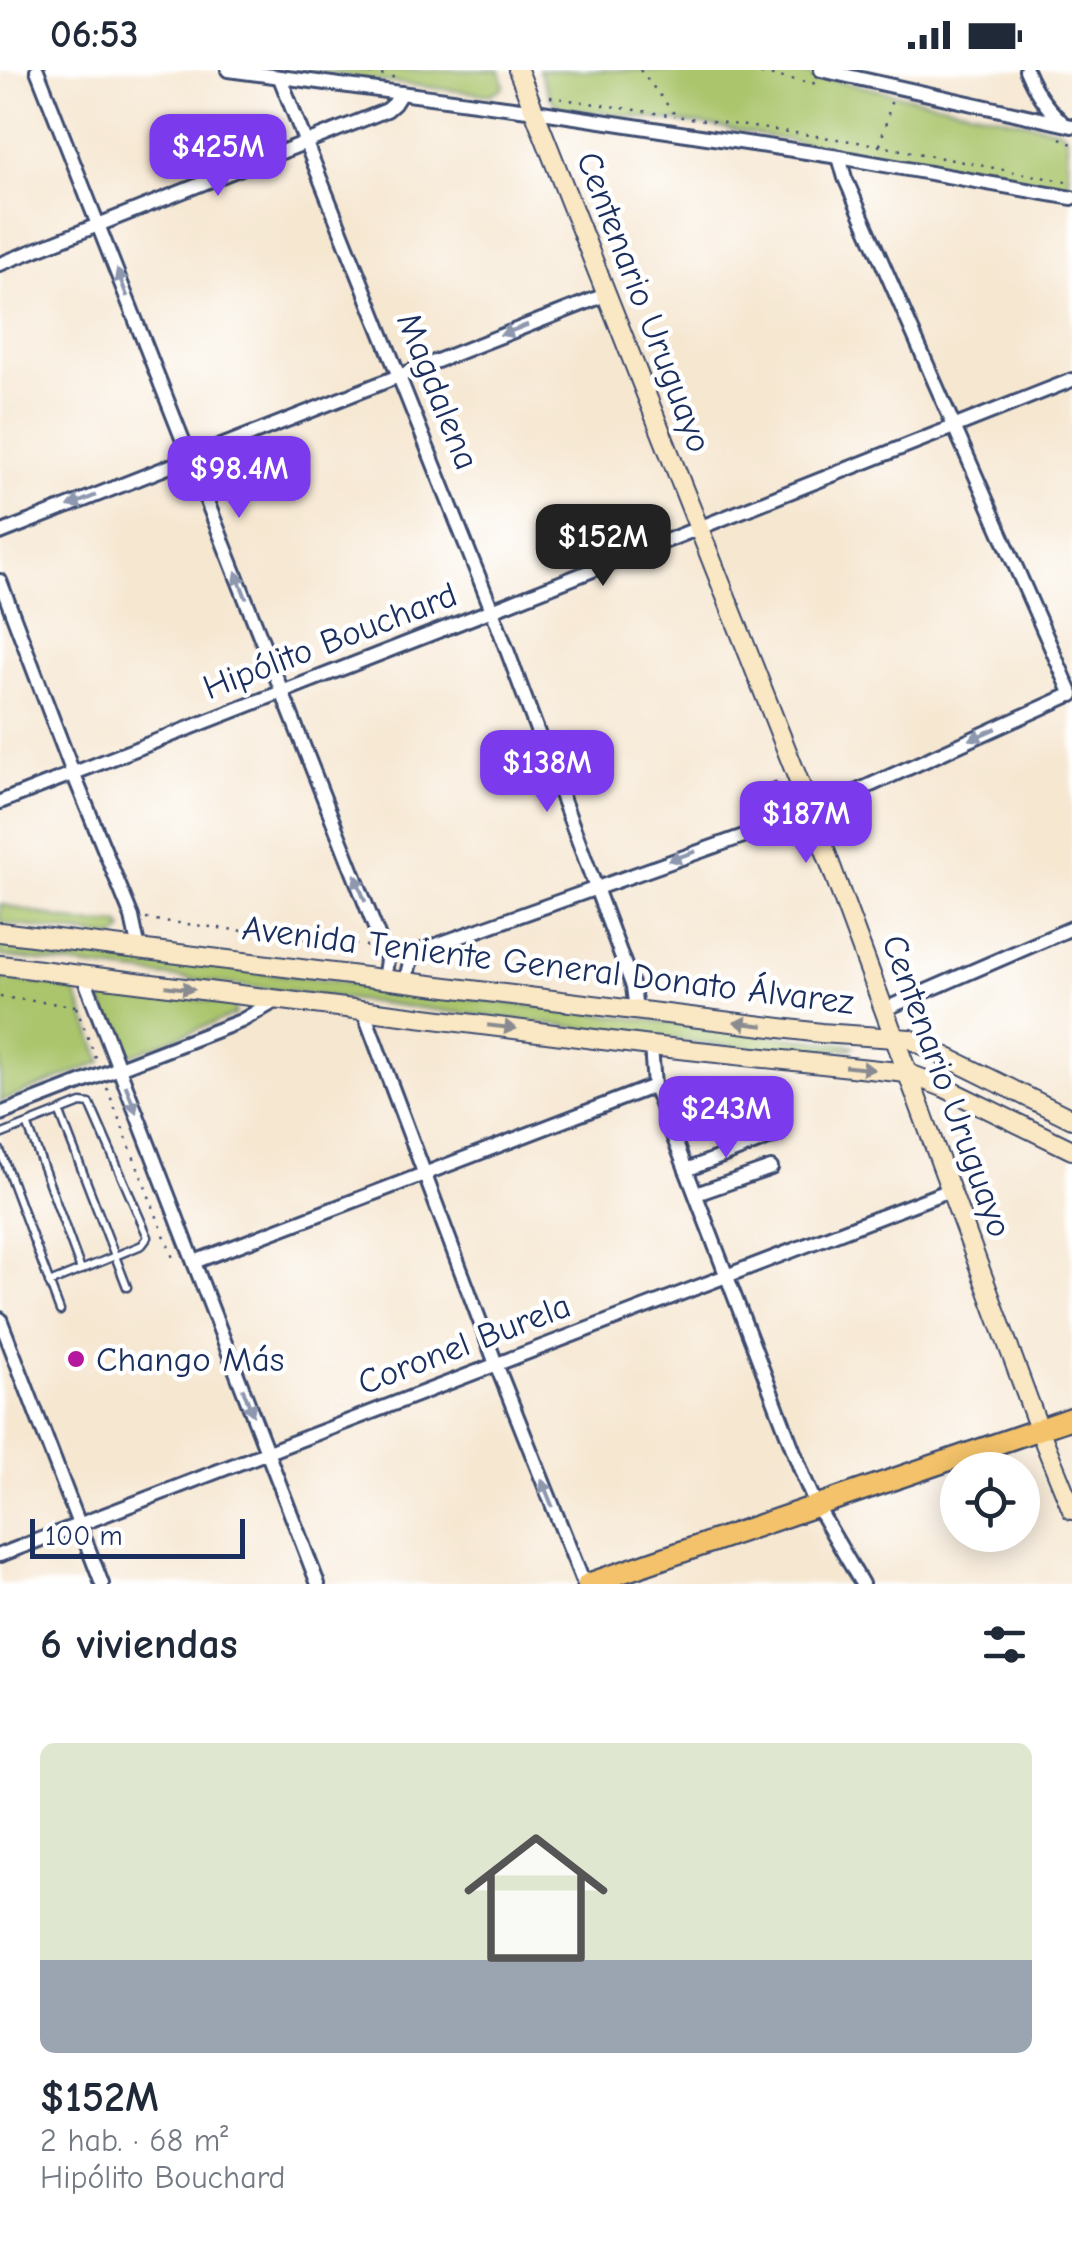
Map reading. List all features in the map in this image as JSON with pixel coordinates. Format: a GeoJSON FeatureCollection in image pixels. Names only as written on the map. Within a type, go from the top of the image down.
{"type":"FeatureCollection","features":[{"type":"Feature","properties":{"kind":"main road","name":"Centenario Uruguayo"},"geometry":{"type":"LineString","coordinates":[[518,70],[811,812],[1072,1510]]}},
{"type":"Feature","properties":{"kind":"main road","name":"Avenida Teniente General Donato Álvarez"},"geometry":{"type":"LineString","coordinates":[[0,932],[820,1033],[894,1036],[924,1044],[1072,1119]]}},
{"type":"Feature","properties":{"kind":"main road","name":"Avenida Teniente General Donato Álvarez"},"geometry":{"type":"LineString","coordinates":[[0,964],[651,1046],[906,1073],[944,1086],[1072,1150]]}},
{"type":"Feature","properties":{"kind":"main road"},"geometry":{"type":"LineString","coordinates":[[586,1584],[1072,1418]]}},
{"type":"Feature","properties":{"kind":"street"},"geometry":{"type":"LineString","coordinates":[[37,70],[385,953],[384,980]]}},
{"type":"Feature","properties":{"kind":"street"},"geometry":{"type":"LineString","coordinates":[[228,70],[280,78],[402,86],[1072,198]]}},
{"type":"Feature","properties":{"kind":"street"},"geometry":{"type":"LineString","coordinates":[[821,70],[1070,124]]}},
{"type":"Feature","properties":{"kind":"street"},"geometry":{"type":"LineString","coordinates":[[1026,70],[1045,106],[1070,124]]}},
{"type":"Feature","properties":{"kind":"street","name":"Magdalena"},"geometry":{"type":"LineString","coordinates":[[280,78],[492,610],[633,986],[636,1010]]}},
{"type":"Feature","properties":{"kind":"street"},"geometry":{"type":"LineString","coordinates":[[0,264],[387,110],[402,86]]}},
{"type":"Feature","properties":{"kind":"street"},"geometry":{"type":"LineString","coordinates":[[407,983],[411,958],[424,948],[811,812],[1072,694],[839,157]]}},
{"type":"Feature","properties":{"kind":"street"},"geometry":{"type":"LineString","coordinates":[[0,534],[605,294]]}},
{"type":"Feature","properties":{"kind":"street","name":"Hipólito Bouchard"},"geometry":{"type":"LineString","coordinates":[[0,802],[1072,380]]}},
{"type":"Feature","properties":{"kind":"street"},"geometry":{"type":"LineString","coordinates":[[0,581],[132,917],[138,950]]}},
{"type":"Feature","properties":{"kind":"street"},"geometry":{"type":"LineString","coordinates":[[885,1010],[1072,928]]}},
{"type":"Feature","properties":{"kind":"street"},"geometry":{"type":"LineString","coordinates":[[385,953],[411,958]]}},
{"type":"Feature","properties":{"kind":"street"},"geometry":{"type":"LineString","coordinates":[[83,975],[318,1584]]}},
{"type":"Feature","properties":{"kind":"street"},"geometry":{"type":"LineString","coordinates":[[0,1114],[241,1021],[277,1000]]}},
{"type":"Feature","properties":{"kind":"street"},"geometry":{"type":"LineString","coordinates":[[363,1010],[496,1364],[586,1584]]}},
{"type":"Feature","properties":{"kind":"street"},"geometry":{"type":"LineString","coordinates":[[651,1046],[654,1086],[816,1506],[862,1584]]}},
{"type":"Feature","properties":{"kind":"street"},"geometry":{"type":"LineString","coordinates":[[194,1262],[654,1086]]}},
{"type":"Feature","properties":{"kind":"street"},"geometry":{"type":"LineString","coordinates":[[686,1170],[779,1134]]}},
{"type":"Feature","properties":{"kind":"street"},"geometry":{"type":"LineString","coordinates":[[696,1194],[770,1168]]}},
{"type":"Feature","properties":{"kind":"street","name":"Coronel Burela"},"geometry":{"type":"LineString","coordinates":[[0,1555],[950,1190]]}},
{"type":"Feature","properties":{"kind":"street"},"geometry":{"type":"LineString","coordinates":[[2,1328],[102,1584]]}},
{"type":"Feature","properties":{"kind":"lane"},"geometry":{"type":"LineString","coordinates":[[0,1136],[87,1102],[94,1108],[148,1237],[142,1245],[49,1282]]}},
{"type":"Feature","properties":{"kind":"lane"},"geometry":{"type":"LineString","coordinates":[[60,1113],[127,1286]]}},
{"type":"Feature","properties":{"kind":"lane"},"geometry":{"type":"LineString","coordinates":[[28,1126],[81,1270]]}},
{"type":"Feature","properties":{"kind":"lane"},"geometry":{"type":"LineString","coordinates":[[0,1150],[60,1311]]}},
{"type":"Feature","properties":{"kind":"path"},"geometry":{"type":"LineString","coordinates":[[350,70],[402,86]]}},
{"type":"Feature","properties":{"kind":"path"},"geometry":{"type":"LineString","coordinates":[[640,70],[676,116]]}},
{"type":"Feature","properties":{"kind":"path"},"geometry":{"type":"LineString","coordinates":[[550,97],[879,145],[1072,183]]}},
{"type":"Feature","properties":{"kind":"path"},"geometry":{"type":"LineString","coordinates":[[879,145],[893,98]]}},
{"type":"Feature","properties":{"kind":"path"},"geometry":{"type":"LineString","coordinates":[[132,917],[385,953]]}},
{"type":"Feature","properties":{"kind":"path"},"geometry":{"type":"LineString","coordinates":[[0,997],[96,1008]]}},
{"type":"Feature","properties":{"kind":"path"},"geometry":{"type":"LineString","coordinates":[[76,1007],[173,1258]]}},
{"type":"Feature","properties":{"kind":"green space"},"geometry":{"type":"Polygon","coordinates":[[[292,70],[500,70],[504,87],[490,95],[292,70]]]}},
{"type":"Feature","properties":{"kind":"green space"},"geometry":{"type":"Polygon","coordinates":[[[539,70],[787,70],[1061,130],[1067,137],[1069,186],[713,126],[560,108],[550,97],[539,70]]]}},
{"type":"Feature","properties":{"kind":"green space"},"geometry":{"type":"Polygon","coordinates":[[[0,904],[81,923],[120,924],[123,930],[113,938],[0,923],[0,904]]]}},
{"type":"Feature","properties":{"kind":"green space"},"geometry":{"type":"Polygon","coordinates":[[[0,940],[854,1046],[767,1051],[0,956],[0,940]]]}},
{"type":"Feature","properties":{"kind":"green space"},"geometry":{"type":"Polygon","coordinates":[[[0,978],[68,987],[76,993],[102,1062],[0,1102],[0,978]]]}},
{"type":"Feature","properties":{"kind":"green space"},"geometry":{"type":"Polygon","coordinates":[[[109,991],[231,1003],[235,1015],[132,1055],[117,1049],[101,999],[109,991]]]}},
{"type":"Feature","properties":{"kind":"building"},"geometry":{"type":"Polygon","coordinates":[[[775,782],[779,793],[776,801],[765,805],[759,788],[775,782]]]}},
{"type":"Feature","properties":{"kind":"place","name":"Chango Más"},"geometry":{"type":"Point","coordinates":[76,1359]}}]}
